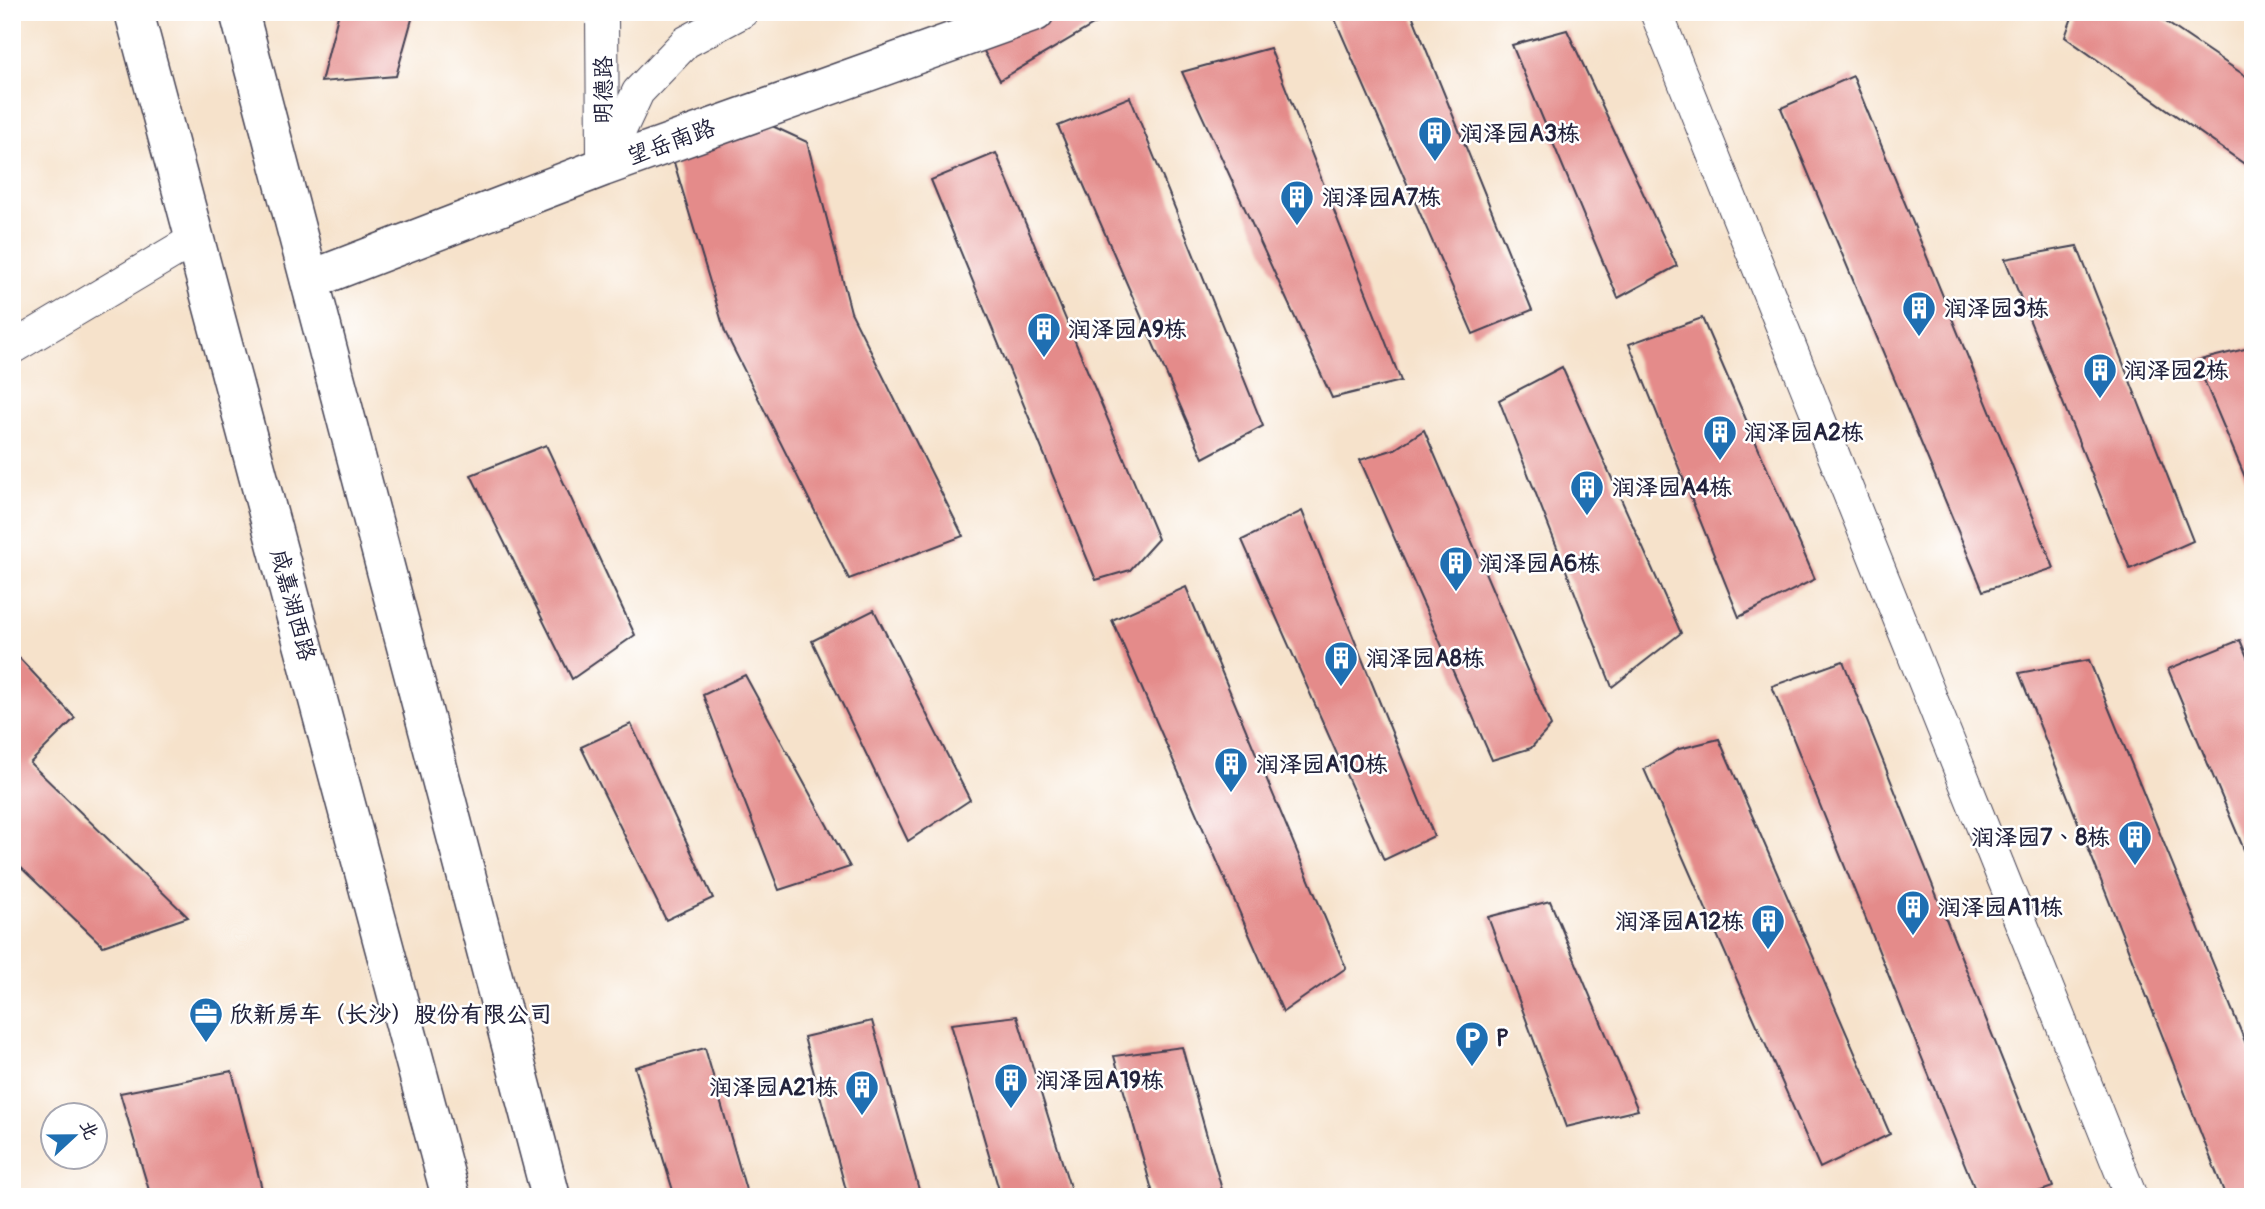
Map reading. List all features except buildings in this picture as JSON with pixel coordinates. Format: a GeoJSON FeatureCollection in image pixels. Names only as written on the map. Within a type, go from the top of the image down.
{"type":"FeatureCollection","features":[{"type":"Feature","properties":{"kind":"main road","name":"咸嘉湖西路"},"geometry":{"type":"LineString","coordinates":[[134,12],[451,1197]]}},
{"type":"Feature","properties":{"kind":"main road"},"geometry":{"type":"LineString","coordinates":[[239,12],[551,1197]]}},
{"type":"Feature","properties":{"kind":"main road","name":"望岳南路"},"geometry":{"type":"LineString","coordinates":[[310,280],[603,167],[1035,12]]}},
{"type":"Feature","properties":{"kind":"street","name":"明德路"},"geometry":{"type":"LineString","coordinates":[[603,12],[603,167]]}},
{"type":"Feature","properties":{"kind":"street"},"geometry":{"type":"LineString","coordinates":[[603,167],[638,92],[687,42],[742,12]]}},
{"type":"Feature","properties":{"kind":"street"},"geometry":{"type":"LineString","coordinates":[[1656,12],[2131,1197]]}},
{"type":"Feature","properties":{"kind":"street"},"geometry":{"type":"LineString","coordinates":[[12,348],[195,239]]}},
{"type":"Feature","properties":{"kind":"place","name":"润泽园A3栋"},"geometry":{"type":"Point","coordinates":[1435,163]}},
{"type":"Feature","properties":{"kind":"place","name":"润泽园A7栋"},"geometry":{"type":"Point","coordinates":[1297,227]}},
{"type":"Feature","properties":{"kind":"place","name":"润泽园3栋"},"geometry":{"type":"Point","coordinates":[1919,338]}},
{"type":"Feature","properties":{"kind":"place","name":"润泽园A9栋"},"geometry":{"type":"Point","coordinates":[1044,359]}},
{"type":"Feature","properties":{"kind":"place","name":"润泽园2栋"},"geometry":{"type":"Point","coordinates":[2100,400]}},
{"type":"Feature","properties":{"kind":"place","name":"润泽园A2栋"},"geometry":{"type":"Point","coordinates":[1720,462]}},
{"type":"Feature","properties":{"kind":"place","name":"润泽园A4栋"},"geometry":{"type":"Point","coordinates":[1587,517]}},
{"type":"Feature","properties":{"kind":"place","name":"润泽园A6栋"},"geometry":{"type":"Point","coordinates":[1456,593]}},
{"type":"Feature","properties":{"kind":"place","name":"润泽园A8栋"},"geometry":{"type":"Point","coordinates":[1341,688]}},
{"type":"Feature","properties":{"kind":"place","name":"润泽园A10栋"},"geometry":{"type":"Point","coordinates":[1231,794]}},
{"type":"Feature","properties":{"kind":"place","name":"润泽园7、8栋"},"geometry":{"type":"Point","coordinates":[2135,867]}},
{"type":"Feature","properties":{"kind":"place","name":"润泽园A11栋"},"geometry":{"type":"Point","coordinates":[1913,937]}},
{"type":"Feature","properties":{"kind":"place","name":"润泽园A12栋"},"geometry":{"type":"Point","coordinates":[1768,951]}},
{"type":"Feature","properties":{"kind":"place","name":"欣新房车（长沙）股份有限公司"},"geometry":{"type":"Point","coordinates":[206,1044]}},
{"type":"Feature","properties":{"kind":"place","name":"P"},"geometry":{"type":"Point","coordinates":[1472,1068]}},
{"type":"Feature","properties":{"kind":"place","name":"润泽园A19栋"},"geometry":{"type":"Point","coordinates":[1011,1110]}},
{"type":"Feature","properties":{"kind":"place","name":"润泽园A21栋"},"geometry":{"type":"Point","coordinates":[862,1117]}}]}
